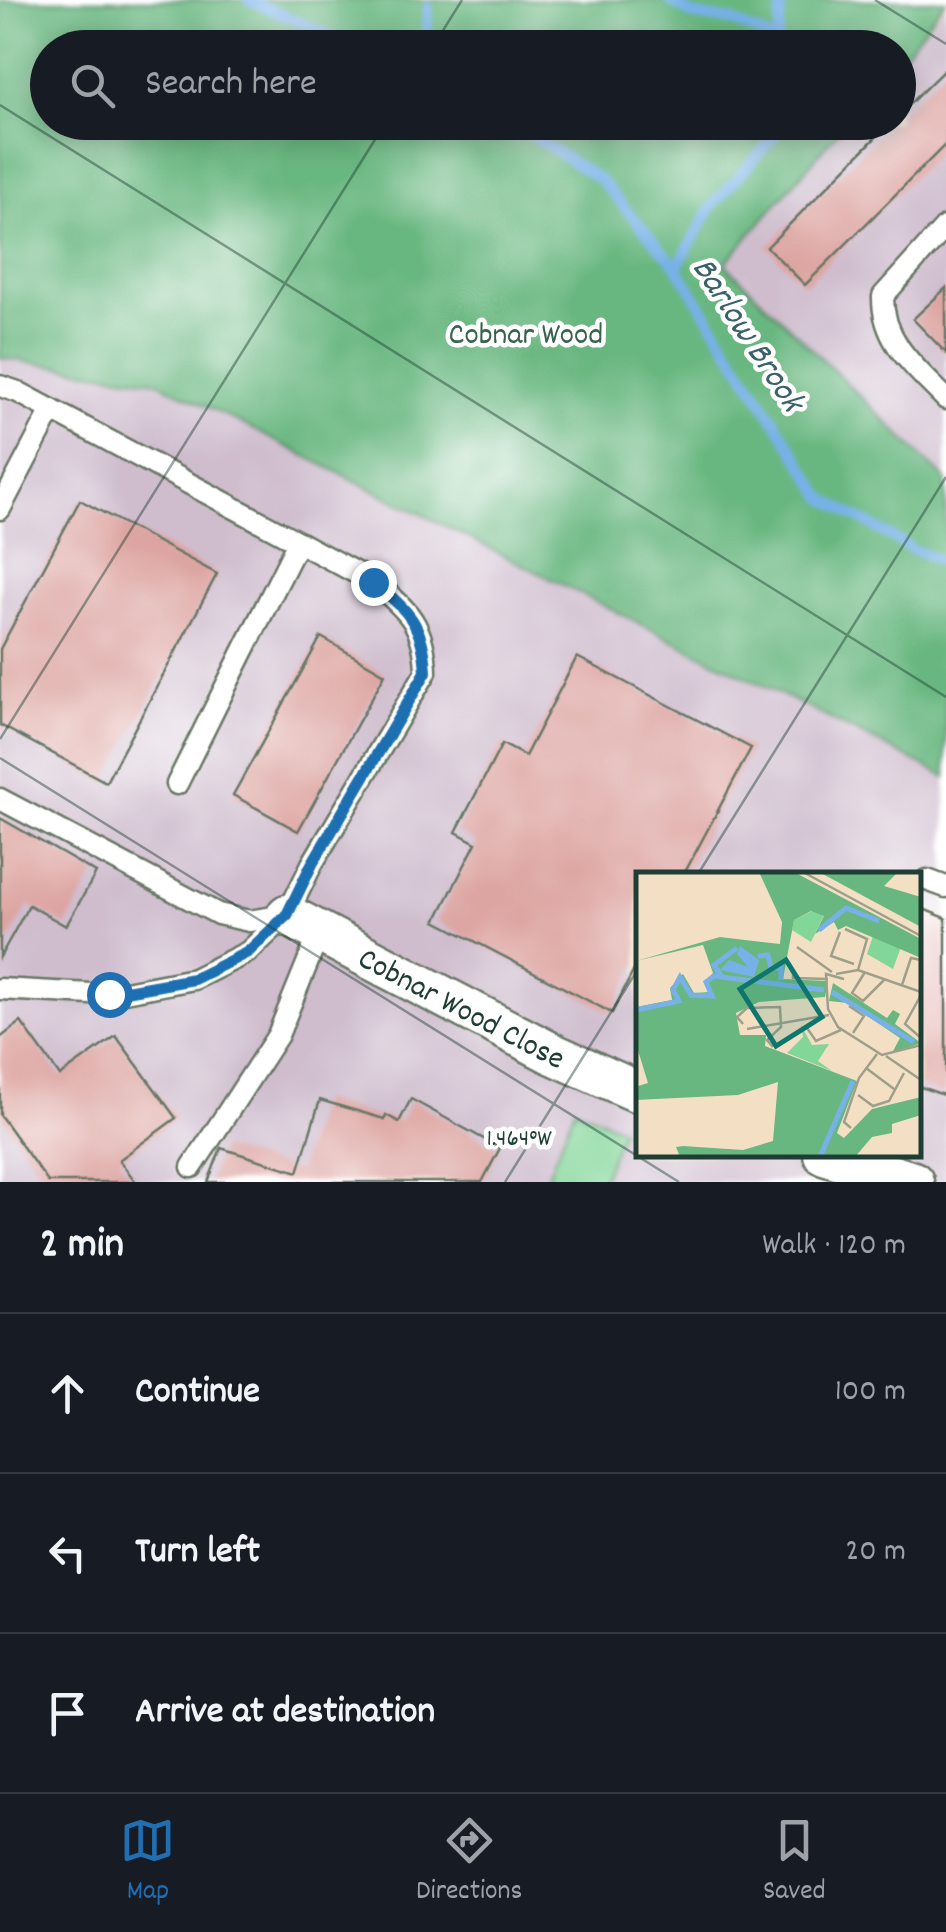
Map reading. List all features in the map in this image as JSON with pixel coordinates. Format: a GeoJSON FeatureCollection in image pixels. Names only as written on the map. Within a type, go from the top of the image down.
{"type":"FeatureCollection","features":[{"type":"Feature","properties":{"kind":"street","name":"Cobnar Wood Close"},"geometry":{"type":"LineString","coordinates":[[304,924],[550,1054],[636,1091]]}},
{"type":"Feature","properties":{"kind":"street"},"geometry":{"type":"LineString","coordinates":[[834,1157],[913,1182]]}},
{"type":"Feature","properties":{"kind":"lane"},"geometry":{"type":"LineString","coordinates":[[946,226],[882,296],[882,317],[892,342],[946,399]]}},
{"type":"Feature","properties":{"kind":"lane"},"geometry":{"type":"LineString","coordinates":[[0,386],[373,582],[404,606],[425,642],[426,672],[312,864],[304,924],[278,1035],[192,1168]]}},
{"type":"Feature","properties":{"kind":"lane"},"geometry":{"type":"LineString","coordinates":[[0,509],[52,410]]}},
{"type":"Feature","properties":{"kind":"lane"},"geometry":{"type":"LineString","coordinates":[[177,784],[298,542]]}},
{"type":"Feature","properties":{"kind":"lane"},"geometry":{"type":"LineString","coordinates":[[0,799],[218,914],[249,921],[304,924]]}},
{"type":"Feature","properties":{"kind":"lane"},"geometry":{"type":"LineString","coordinates":[[0,989],[109,994],[194,979],[304,924]]}},
{"type":"Feature","properties":{"kind":"shaded area"},"geometry":{"type":"Polygon","coordinates":[[[946,4],[946,480],[725,264],[831,140],[916,140],[916,40],[946,4]]]}},
{"type":"Feature","properties":{"kind":"shaded area"},"geometry":{"type":"Polygon","coordinates":[[[0,358],[155,381],[946,777],[946,1182],[0,1182],[0,358]]]}},
{"type":"Feature","properties":{"kind":"green space","name":"Cobnar Wood"},"geometry":{"type":"Polygon","coordinates":[[[0,0],[946,0],[916,38],[916,30],[30,30],[30,140],[831,140],[725,264],[946,480],[946,777],[156,381],[0,358],[0,0]]]}},
{"type":"Feature","properties":{"kind":"green space"},"geometry":{"type":"Polygon","coordinates":[[[575,1108],[622,1129],[601,1182],[545,1182],[575,1108]]]}},
{"type":"Feature","properties":{"kind":"building"},"geometry":{"type":"Polygon","coordinates":[[[946,68],[946,144],[805,285],[767,247],[873,140],[916,140],[916,97],[946,68]]]}},
{"type":"Feature","properties":{"kind":"building"},"geometry":{"type":"Polygon","coordinates":[[[946,288],[946,353],[913,319],[946,288]]]}},
{"type":"Feature","properties":{"kind":"building"},"geometry":{"type":"Polygon","coordinates":[[[80,500],[217,574],[106,782],[0,725],[0,649],[80,500]]]}},
{"type":"Feature","properties":{"kind":"building"},"geometry":{"type":"Polygon","coordinates":[[[321,637],[385,674],[298,831],[233,795],[321,637]]]}},
{"type":"Feature","properties":{"kind":"building"},"geometry":{"type":"Polygon","coordinates":[[[577,657],[751,748],[685,872],[636,872],[636,966],[612,1013],[436,921],[476,843],[456,832],[502,744],[525,756],[577,657]]]}},
{"type":"Feature","properties":{"kind":"building"},"geometry":{"type":"Polygon","coordinates":[[[0,818],[96,873],[66,926],[29,905],[0,957],[0,818]]]}},
{"type":"Feature","properties":{"kind":"building"},"geometry":{"type":"Polygon","coordinates":[[[921,908],[946,918],[946,1096],[921,1087],[921,908]]]}},
{"type":"Feature","properties":{"kind":"building"},"geometry":{"type":"Polygon","coordinates":[[[21,1022],[60,1076],[116,1036],[176,1118],[119,1160],[136,1182],[48,1182],[0,1115],[0,1038],[21,1022]]]}},
{"type":"Feature","properties":{"kind":"building"},"geometry":{"type":"Polygon","coordinates":[[[411,1099],[500,1148],[482,1182],[208,1182],[221,1148],[298,1172],[320,1100],[384,1119],[386,1115],[399,1122],[411,1099]]]}},
{"type":"Feature","properties":{"kind":"waterway","name":"Barlow Brook"},"geometry":{"type":"LineString","coordinates":[[249,0],[318,30]]}},
{"type":"Feature","properties":{"kind":"waterway"},"geometry":{"type":"LineString","coordinates":[[669,0],[691,15],[732,21],[752,30]]}},
{"type":"Feature","properties":{"kind":"waterway"},"geometry":{"type":"LineString","coordinates":[[779,30],[782,0]]}},
{"type":"Feature","properties":{"kind":"waterway"},"geometry":{"type":"LineString","coordinates":[[427,30],[428,7]]}},
{"type":"Feature","properties":{"kind":"waterway","name":"Barlow Brook"},"geometry":{"type":"LineString","coordinates":[[539,140],[600,180],[677,267],[824,498],[912,549],[946,563]]}},
{"type":"Feature","properties":{"kind":"waterway"},"geometry":{"type":"LineString","coordinates":[[677,267],[712,206],[771,140]]}},
{"type":"Feature","properties":{"kind":"route"},"geometry":{"type":"LineString","coordinates":[[109,994],[194,979],[248,952],[287,915],[312,864],[426,672],[425,642],[404,606],[373,582]]}}]}
